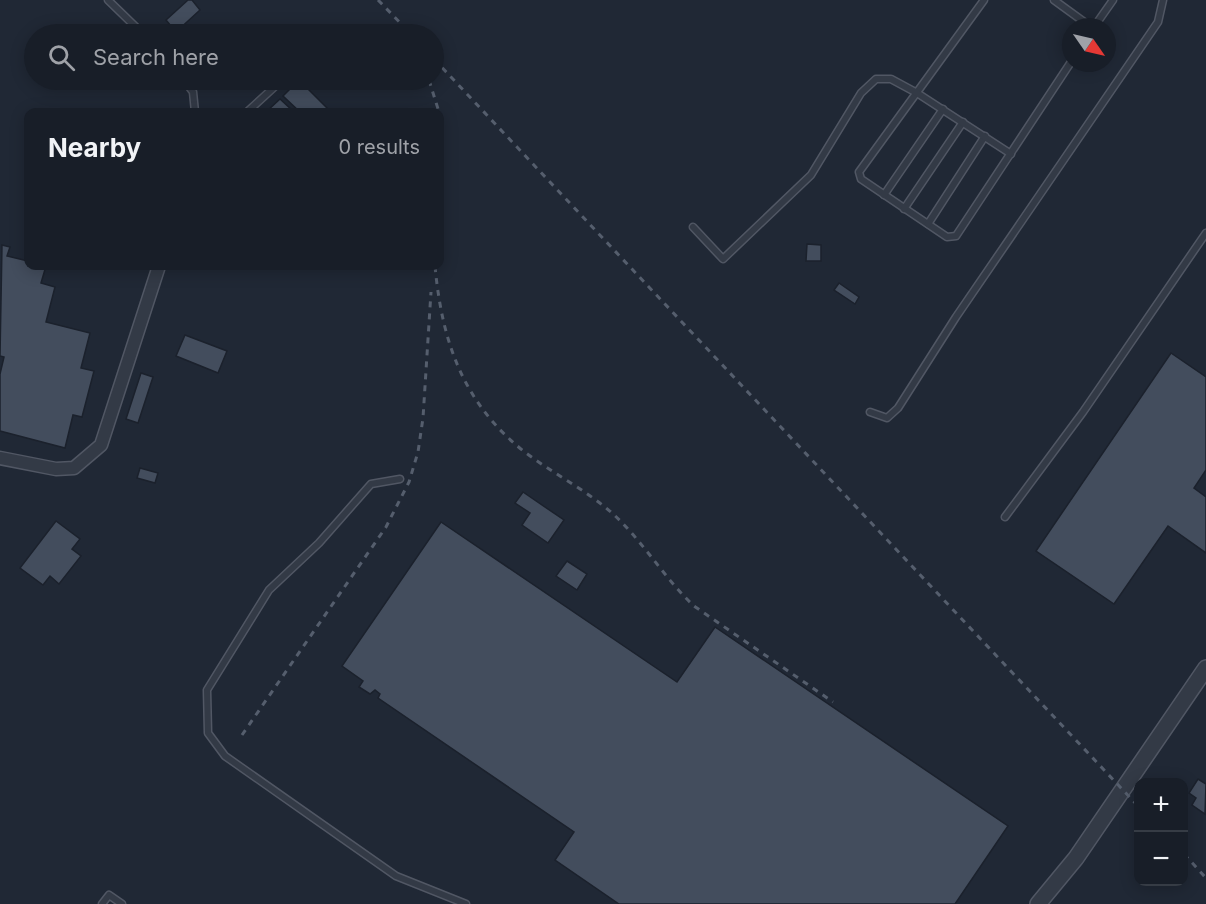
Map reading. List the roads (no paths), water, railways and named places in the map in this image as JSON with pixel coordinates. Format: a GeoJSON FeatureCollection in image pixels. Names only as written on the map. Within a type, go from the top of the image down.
{"type":"FeatureCollection","features":[{"type":"Feature","properties":{"kind":"street"},"geometry":{"type":"LineString","coordinates":[[0,458],[56,469],[74,468],[101,445],[158,270]]}},
{"type":"Feature","properties":{"kind":"street"},"geometry":{"type":"LineString","coordinates":[[1038,904],[1076,858],[1206,668]]}},
{"type":"Feature","properties":{"kind":"lane"},"geometry":{"type":"LineString","coordinates":[[108,0],[133,24]]}},
{"type":"Feature","properties":{"kind":"lane"},"geometry":{"type":"LineString","coordinates":[[984,0],[859,172],[861,179],[947,237],[956,236],[1064,72]]}},
{"type":"Feature","properties":{"kind":"lane"},"geometry":{"type":"LineString","coordinates":[[1054,0],[1080,18]]}},
{"type":"Feature","properties":{"kind":"lane"},"geometry":{"type":"LineString","coordinates":[[1100,18],[1113,0]]}},
{"type":"Feature","properties":{"kind":"lane"},"geometry":{"type":"LineString","coordinates":[[870,412],[887,418],[898,408],[956,316],[1158,22],[1163,0]]}},
{"type":"Feature","properties":{"kind":"lane"},"geometry":{"type":"LineString","coordinates":[[693,227],[723,259],[811,175],[861,93],[876,79],[891,79],[917,93],[1011,154]]}},
{"type":"Feature","properties":{"kind":"lane"},"geometry":{"type":"LineString","coordinates":[[192,90],[195,108]]}},
{"type":"Feature","properties":{"kind":"lane"},"geometry":{"type":"LineString","coordinates":[[251,108],[271,90]]}},
{"type":"Feature","properties":{"kind":"lane"},"geometry":{"type":"LineString","coordinates":[[884,195],[943,109]]}},
{"type":"Feature","properties":{"kind":"lane"},"geometry":{"type":"LineString","coordinates":[[904,208],[963,122]]}},
{"type":"Feature","properties":{"kind":"lane"},"geometry":{"type":"LineString","coordinates":[[928,224],[985,136]]}},
{"type":"Feature","properties":{"kind":"lane"},"geometry":{"type":"LineString","coordinates":[[1005,517],[1083,412],[1206,234]]}},
{"type":"Feature","properties":{"kind":"lane"},"geometry":{"type":"LineString","coordinates":[[400,479],[371,484],[319,543],[269,590],[207,690],[208,733],[225,756],[396,876],[466,904]]}},
{"type":"Feature","properties":{"kind":"lane"},"geometry":{"type":"LineString","coordinates":[[102,904],[109,895],[122,904]]}},
{"type":"Feature","properties":{"kind":"railway"},"geometry":{"type":"LineString","coordinates":[[378,0],[401,24]]}},
{"type":"Feature","properties":{"kind":"railway"},"geometry":{"type":"LineString","coordinates":[[444,70],[1134,802]]}},
{"type":"Feature","properties":{"kind":"railway"},"geometry":{"type":"LineString","coordinates":[[432,90],[438,108]]}},
{"type":"Feature","properties":{"kind":"railway"},"geometry":{"type":"LineString","coordinates":[[435,270],[443,320],[460,370],[486,414],[504,434],[526,453],[612,513],[634,535],[673,584],[694,606],[833,702]]}},
{"type":"Feature","properties":{"kind":"railway"},"geometry":{"type":"LineString","coordinates":[[242,735],[386,527],[409,482],[418,452],[423,418],[431,292]]}},
{"type":"Feature","properties":{"kind":"railway"},"geometry":{"type":"LineString","coordinates":[[1188,858],[1206,878]]}}]}
